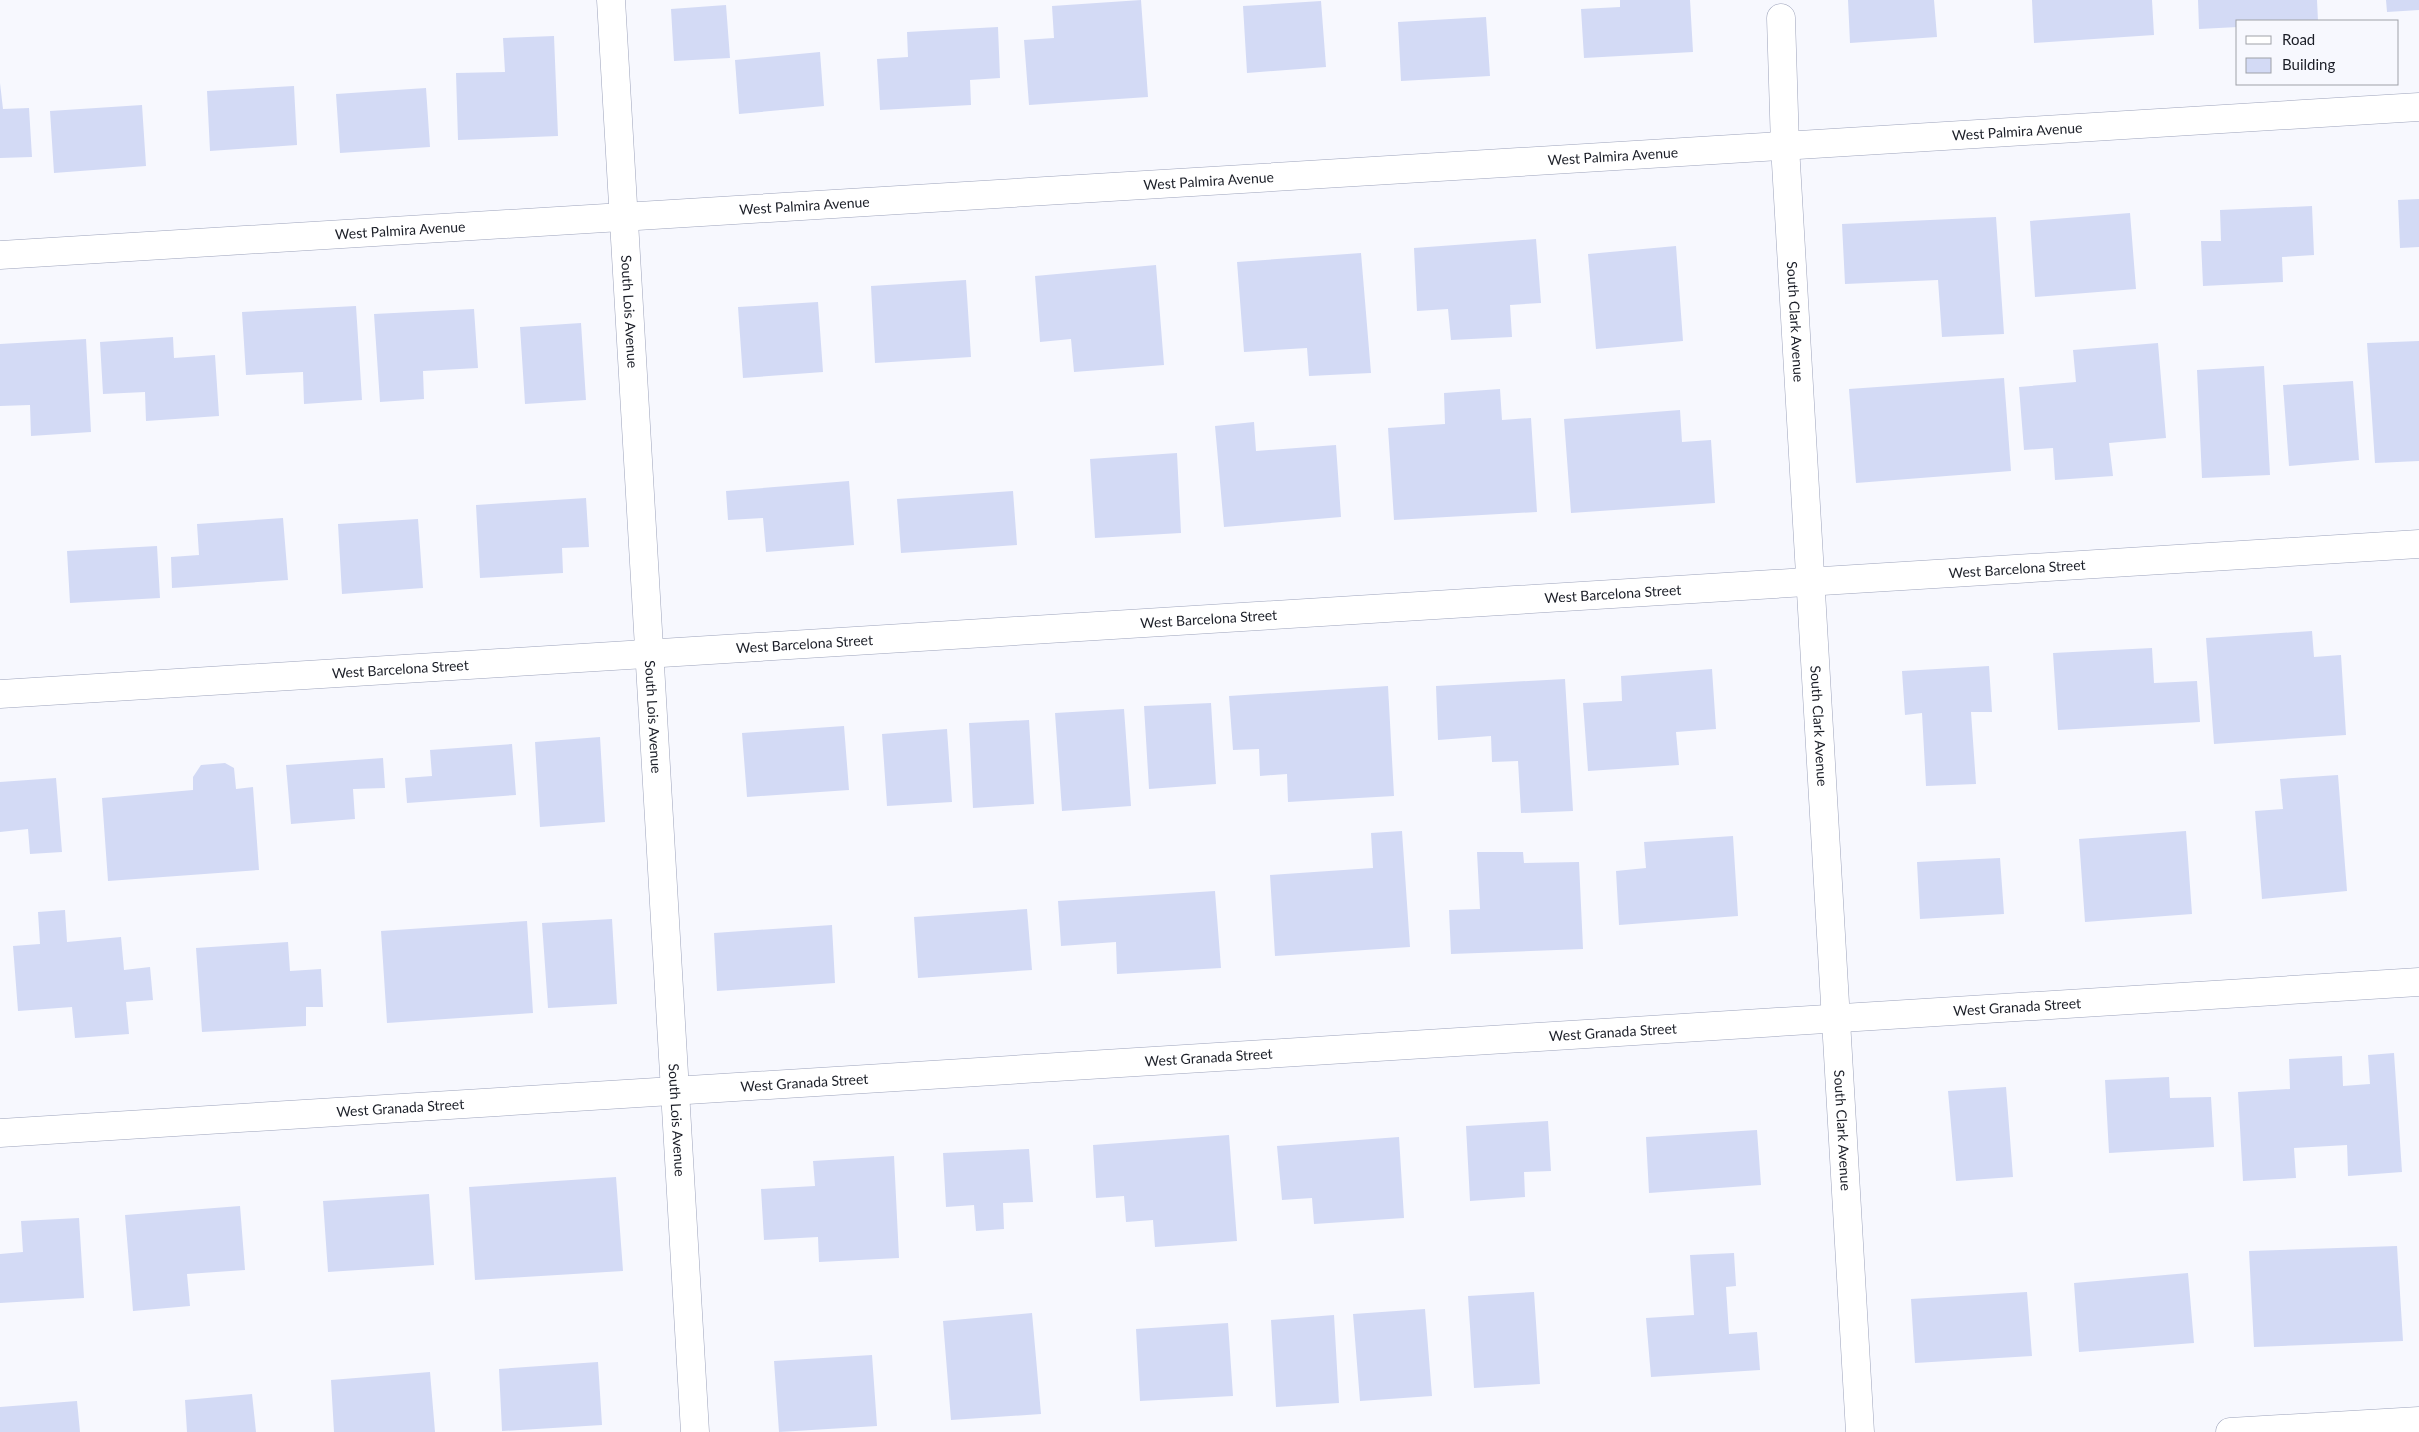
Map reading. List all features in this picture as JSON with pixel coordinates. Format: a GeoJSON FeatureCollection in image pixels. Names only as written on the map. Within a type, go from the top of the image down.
{"type":"FeatureCollection","features":[{"type":"Feature","properties":{"kind":"street","name":"South Lois Avenue"},"geometry":{"type":"LineString","coordinates":[[611,0],[695,1432]]}},
{"type":"Feature","properties":{"kind":"street","name":"South Clark Avenue"},"geometry":{"type":"LineString","coordinates":[[1781,18],[1785,146],[1860,1432]]}},
{"type":"Feature","properties":{"kind":"street","name":"West Palmira Avenue"},"geometry":{"type":"LineString","coordinates":[[0,255],[2419,107]]}},
{"type":"Feature","properties":{"kind":"street","name":"West Barcelona Street"},"geometry":{"type":"LineString","coordinates":[[0,694],[2419,544]]}},
{"type":"Feature","properties":{"kind":"street","name":"West Granada Street"},"geometry":{"type":"LineString","coordinates":[[0,1133],[2419,982]]}},
{"type":"Feature","properties":{"kind":"street"},"geometry":{"type":"LineString","coordinates":[[2230,1432],[2419,1421]]}},
{"type":"Feature","properties":{"kind":"building"},"geometry":{"type":"Polygon","coordinates":[[[1141,0],[1148,97],[1029,105],[1024,40],[1054,38],[1052,6],[1141,0]]]}},
{"type":"Feature","properties":{"kind":"building"},"geometry":{"type":"Polygon","coordinates":[[[1620,0],[1690,0],[1693,52],[1584,58],[1581,9],[1620,7],[1620,0]]]}},
{"type":"Feature","properties":{"kind":"building"},"geometry":{"type":"Polygon","coordinates":[[[1848,0],[1934,0],[1937,37],[1850,43],[1848,0]]]}},
{"type":"Feature","properties":{"kind":"building"},"geometry":{"type":"Polygon","coordinates":[[[2032,0],[2152,0],[2154,35],[2034,43],[2032,0]]]}},
{"type":"Feature","properties":{"kind":"building"},"geometry":{"type":"Polygon","coordinates":[[[2198,0],[2317,0],[2318,20],[2236,20],[2236,27],[2199,29],[2198,0]]]}},
{"type":"Feature","properties":{"kind":"building"},"geometry":{"type":"Polygon","coordinates":[[[2386,0],[2419,0],[2419,10],[2387,12],[2386,0]]]}},
{"type":"Feature","properties":{"kind":"building"},"geometry":{"type":"Polygon","coordinates":[[[1321,1],[1326,67],[1247,73],[1243,6],[1321,1]]]}},
{"type":"Feature","properties":{"kind":"building"},"geometry":{"type":"Polygon","coordinates":[[[726,5],[730,58],[674,61],[671,9],[726,5]]]}},
{"type":"Feature","properties":{"kind":"building"},"geometry":{"type":"Polygon","coordinates":[[[1486,17],[1490,76],[1401,81],[1398,22],[1486,17]]]}},
{"type":"Feature","properties":{"kind":"building"},"geometry":{"type":"Polygon","coordinates":[[[998,27],[1000,78],[970,80],[971,105],[880,110],[877,59],[908,57],[907,32],[998,27]]]}},
{"type":"Feature","properties":{"kind":"building"},"geometry":{"type":"Polygon","coordinates":[[[554,36],[558,136],[458,140],[456,73],[505,72],[503,38],[554,36]]]}},
{"type":"Feature","properties":{"kind":"building"},"geometry":{"type":"Polygon","coordinates":[[[820,52],[824,106],[739,114],[735,60],[820,52]]]}},
{"type":"Feature","properties":{"kind":"building"},"geometry":{"type":"Polygon","coordinates":[[[0,83],[3,109],[29,108],[32,157],[0,158],[0,83]]]}},
{"type":"Feature","properties":{"kind":"building"},"geometry":{"type":"Polygon","coordinates":[[[294,86],[297,145],[210,151],[207,91],[294,86]]]}},
{"type":"Feature","properties":{"kind":"building"},"geometry":{"type":"Polygon","coordinates":[[[426,88],[430,147],[340,153],[336,94],[426,88]]]}},
{"type":"Feature","properties":{"kind":"building"},"geometry":{"type":"Polygon","coordinates":[[[142,105],[146,166],[54,173],[50,111],[142,105]]]}},
{"type":"Feature","properties":{"kind":"building"},"geometry":{"type":"Polygon","coordinates":[[[2419,199],[2419,247],[2400,248],[2398,200],[2419,199]]]}},
{"type":"Feature","properties":{"kind":"building"},"geometry":{"type":"Polygon","coordinates":[[[2312,206],[2314,255],[2282,257],[2283,282],[2203,286],[2201,241],[2221,241],[2220,210],[2312,206]]]}},
{"type":"Feature","properties":{"kind":"building"},"geometry":{"type":"Polygon","coordinates":[[[2130,213],[2136,289],[2035,297],[2030,221],[2130,213]]]}},
{"type":"Feature","properties":{"kind":"building"},"geometry":{"type":"Polygon","coordinates":[[[1996,217],[2004,334],[1942,337],[1938,280],[1845,284],[1842,224],[1996,217]]]}},
{"type":"Feature","properties":{"kind":"building"},"geometry":{"type":"Polygon","coordinates":[[[1536,239],[1541,303],[1510,305],[1512,337],[1451,340],[1448,309],[1417,311],[1414,248],[1536,239]]]}},
{"type":"Feature","properties":{"kind":"building"},"geometry":{"type":"Polygon","coordinates":[[[1676,246],[1683,341],[1596,349],[1588,254],[1676,246]]]}},
{"type":"Feature","properties":{"kind":"building"},"geometry":{"type":"Polygon","coordinates":[[[1361,253],[1371,373],[1309,376],[1307,348],[1244,352],[1237,262],[1361,253]]]}},
{"type":"Feature","properties":{"kind":"building"},"geometry":{"type":"Polygon","coordinates":[[[1156,265],[1164,365],[1074,372],[1071,339],[1040,342],[1035,276],[1156,265]]]}},
{"type":"Feature","properties":{"kind":"building"},"geometry":{"type":"Polygon","coordinates":[[[966,280],[971,357],[875,363],[871,286],[966,280]]]}},
{"type":"Feature","properties":{"kind":"building"},"geometry":{"type":"Polygon","coordinates":[[[818,302],[823,372],[743,378],[738,307],[818,302]]]}},
{"type":"Feature","properties":{"kind":"building"},"geometry":{"type":"Polygon","coordinates":[[[356,306],[362,400],[304,404],[303,372],[246,375],[242,312],[356,306]]]}},
{"type":"Feature","properties":{"kind":"building"},"geometry":{"type":"Polygon","coordinates":[[[474,309],[478,368],[423,371],[424,399],[380,402],[374,314],[474,309]]]}},
{"type":"Feature","properties":{"kind":"building"},"geometry":{"type":"Polygon","coordinates":[[[581,323],[586,400],[525,404],[520,327],[581,323]]]}},
{"type":"Feature","properties":{"kind":"building"},"geometry":{"type":"Polygon","coordinates":[[[173,337],[174,358],[215,355],[219,416],[146,421],[145,392],[103,394],[100,342],[173,337]]]}},
{"type":"Feature","properties":{"kind":"building"},"geometry":{"type":"Polygon","coordinates":[[[86,339],[91,432],[31,436],[30,405],[0,406],[0,344],[86,339]]]}},
{"type":"Feature","properties":{"kind":"building"},"geometry":{"type":"Polygon","coordinates":[[[2419,341],[2419,461],[2375,463],[2367,343],[2419,341]]]}},
{"type":"Feature","properties":{"kind":"building"},"geometry":{"type":"Polygon","coordinates":[[[2158,343],[2166,438],[2109,443],[2113,476],[2055,480],[2053,448],[2024,450],[2019,387],[2076,382],[2073,350],[2158,343]]]}},
{"type":"Feature","properties":{"kind":"building"},"geometry":{"type":"Polygon","coordinates":[[[2264,366],[2270,475],[2202,478],[2197,370],[2264,366]]]}},
{"type":"Feature","properties":{"kind":"building"},"geometry":{"type":"Polygon","coordinates":[[[2004,378],[2011,471],[1856,483],[1849,389],[2004,378]]]}},
{"type":"Feature","properties":{"kind":"building"},"geometry":{"type":"Polygon","coordinates":[[[2353,381],[2359,460],[2289,466],[2283,385],[2353,381]]]}},
{"type":"Feature","properties":{"kind":"building"},"geometry":{"type":"Polygon","coordinates":[[[1500,389],[1502,420],[1531,418],[1537,512],[1394,520],[1388,428],[1445,424],[1444,393],[1500,389]]]}},
{"type":"Feature","properties":{"kind":"building"},"geometry":{"type":"Polygon","coordinates":[[[1680,410],[1682,442],[1711,440],[1715,503],[1571,513],[1564,419],[1680,410]]]}},
{"type":"Feature","properties":{"kind":"building"},"geometry":{"type":"Polygon","coordinates":[[[1254,422],[1256,451],[1336,445],[1341,517],[1224,527],[1215,426],[1254,422]]]}},
{"type":"Feature","properties":{"kind":"building"},"geometry":{"type":"Polygon","coordinates":[[[1177,453],[1181,533],[1095,538],[1090,459],[1177,453]]]}},
{"type":"Feature","properties":{"kind":"building"},"geometry":{"type":"Polygon","coordinates":[[[849,481],[854,545],[766,552],[763,518],[728,520],[726,491],[849,481]]]}},
{"type":"Feature","properties":{"kind":"building"},"geometry":{"type":"Polygon","coordinates":[[[1013,491],[1017,545],[901,553],[897,499],[1013,491]]]}},
{"type":"Feature","properties":{"kind":"building"},"geometry":{"type":"Polygon","coordinates":[[[586,498],[589,547],[562,548],[563,573],[480,578],[476,505],[586,498]]]}},
{"type":"Feature","properties":{"kind":"building"},"geometry":{"type":"Polygon","coordinates":[[[283,518],[288,580],[172,588],[171,557],[199,555],[197,524],[283,518]]]}},
{"type":"Feature","properties":{"kind":"building"},"geometry":{"type":"Polygon","coordinates":[[[418,519],[423,588],[342,594],[338,524],[418,519]]]}},
{"type":"Feature","properties":{"kind":"building"},"geometry":{"type":"Polygon","coordinates":[[[157,546],[160,598],[70,603],[67,551],[157,546]]]}},
{"type":"Feature","properties":{"kind":"building"},"geometry":{"type":"Polygon","coordinates":[[[2312,631],[2314,657],[2341,655],[2346,735],[2214,744],[2206,638],[2312,631]]]}},
{"type":"Feature","properties":{"kind":"building"},"geometry":{"type":"Polygon","coordinates":[[[2152,648],[2154,683],[2197,681],[2200,722],[2058,730],[2053,653],[2152,648]]]}},
{"type":"Feature","properties":{"kind":"building"},"geometry":{"type":"Polygon","coordinates":[[[1989,666],[1992,712],[1971,712],[1976,784],[1926,786],[1922,713],[1905,715],[1902,671],[1989,666]]]}},
{"type":"Feature","properties":{"kind":"building"},"geometry":{"type":"Polygon","coordinates":[[[1712,669],[1716,729],[1676,732],[1679,765],[1588,771],[1583,703],[1622,701],[1621,676],[1712,669]]]}},
{"type":"Feature","properties":{"kind":"building"},"geometry":{"type":"Polygon","coordinates":[[[1565,679],[1573,811],[1521,813],[1518,761],[1492,762],[1491,736],[1438,740],[1436,686],[1565,679]]]}},
{"type":"Feature","properties":{"kind":"building"},"geometry":{"type":"Polygon","coordinates":[[[1388,686],[1394,796],[1288,802],[1287,774],[1260,776],[1259,749],[1233,750],[1229,696],[1388,686]]]}},
{"type":"Feature","properties":{"kind":"building"},"geometry":{"type":"Polygon","coordinates":[[[1211,703],[1216,784],[1149,789],[1144,706],[1211,703]]]}},
{"type":"Feature","properties":{"kind":"building"},"geometry":{"type":"Polygon","coordinates":[[[1124,709],[1131,806],[1062,811],[1055,713],[1124,709]]]}},
{"type":"Feature","properties":{"kind":"building"},"geometry":{"type":"Polygon","coordinates":[[[1029,720],[1034,804],[973,808],[969,723],[1029,720]]]}},
{"type":"Feature","properties":{"kind":"building"},"geometry":{"type":"Polygon","coordinates":[[[844,726],[849,790],[747,797],[742,733],[844,726]]]}},
{"type":"Feature","properties":{"kind":"building"},"geometry":{"type":"Polygon","coordinates":[[[947,729],[952,802],[887,806],[882,734],[947,729]]]}},
{"type":"Feature","properties":{"kind":"building"},"geometry":{"type":"Polygon","coordinates":[[[600,737],[605,822],[540,827],[535,742],[600,737]]]}},
{"type":"Feature","properties":{"kind":"building"},"geometry":{"type":"Polygon","coordinates":[[[512,744],[516,795],[407,803],[405,778],[432,776],[430,750],[512,744]]]}},
{"type":"Feature","properties":{"kind":"building"},"geometry":{"type":"Polygon","coordinates":[[[383,758],[385,788],[353,789],[355,819],[291,824],[286,765],[383,758]]]}},
{"type":"Feature","properties":{"kind":"building"},"geometry":{"type":"Polygon","coordinates":[[[225,763],[234,768],[236,789],[253,787],[259,870],[108,881],[102,798],[193,790],[193,777],[201,765],[225,763]]]}},
{"type":"Feature","properties":{"kind":"building"},"geometry":{"type":"Polygon","coordinates":[[[2338,775],[2347,891],[2262,899],[2255,811],[2283,809],[2280,779],[2338,775]]]}},
{"type":"Feature","properties":{"kind":"building"},"geometry":{"type":"Polygon","coordinates":[[[56,778],[62,852],[30,854],[28,829],[0,832],[0,782],[56,778]]]}},
{"type":"Feature","properties":{"kind":"building"},"geometry":{"type":"Polygon","coordinates":[[[1402,831],[1410,947],[1275,956],[1270,875],[1373,868],[1371,833],[1402,831]]]}},
{"type":"Feature","properties":{"kind":"building"},"geometry":{"type":"Polygon","coordinates":[[[2186,831],[2192,914],[2085,922],[2079,839],[2186,831]]]}},
{"type":"Feature","properties":{"kind":"building"},"geometry":{"type":"Polygon","coordinates":[[[1733,836],[1738,916],[1619,925],[1616,871],[1646,868],[1644,842],[1733,836]]]}},
{"type":"Feature","properties":{"kind":"building"},"geometry":{"type":"Polygon","coordinates":[[[1477,852],[1523,852],[1524,863],[1579,862],[1583,949],[1451,954],[1449,910],[1480,909],[1477,852]]]}},
{"type":"Feature","properties":{"kind":"building"},"geometry":{"type":"Polygon","coordinates":[[[2000,858],[2004,914],[1920,919],[1917,862],[2000,858]]]}},
{"type":"Feature","properties":{"kind":"building"},"geometry":{"type":"Polygon","coordinates":[[[1215,891],[1221,968],[1117,974],[1116,942],[1061,946],[1058,901],[1215,891]]]}},
{"type":"Feature","properties":{"kind":"building"},"geometry":{"type":"Polygon","coordinates":[[[1027,909],[1032,970],[918,978],[914,917],[1027,909]]]}},
{"type":"Feature","properties":{"kind":"building"},"geometry":{"type":"Polygon","coordinates":[[[65,910],[67,942],[121,937],[124,970],[150,967],[153,1000],[126,1002],[129,1034],[75,1038],[72,1007],[18,1011],[13,946],[40,944],[38,912],[65,910]]]}},
{"type":"Feature","properties":{"kind":"building"},"geometry":{"type":"Polygon","coordinates":[[[612,919],[617,1004],[548,1008],[542,923],[612,919]]]}},
{"type":"Feature","properties":{"kind":"building"},"geometry":{"type":"Polygon","coordinates":[[[527,921],[533,1013],[387,1023],[381,931],[527,921]]]}},
{"type":"Feature","properties":{"kind":"building"},"geometry":{"type":"Polygon","coordinates":[[[832,925],[835,983],[717,991],[714,933],[832,925]]]}},
{"type":"Feature","properties":{"kind":"building"},"geometry":{"type":"Polygon","coordinates":[[[288,942],[290,971],[321,969],[323,1007],[306,1007],[306,1026],[202,1032],[196,948],[288,942]]]}},
{"type":"Feature","properties":{"kind":"building"},"geometry":{"type":"Polygon","coordinates":[[[2394,1053],[2402,1172],[2348,1176],[2347,1145],[2294,1148],[2296,1178],[2243,1181],[2238,1092],[2290,1089],[2289,1059],[2342,1056],[2343,1086],[2370,1084],[2368,1055],[2394,1053]]]}},
{"type":"Feature","properties":{"kind":"building"},"geometry":{"type":"Polygon","coordinates":[[[2169,1077],[2170,1098],[2211,1097],[2214,1147],[2109,1153],[2105,1080],[2169,1077]]]}},
{"type":"Feature","properties":{"kind":"building"},"geometry":{"type":"Polygon","coordinates":[[[2006,1087],[2013,1177],[1956,1181],[1948,1091],[2006,1087]]]}},
{"type":"Feature","properties":{"kind":"building"},"geometry":{"type":"Polygon","coordinates":[[[1548,1121],[1551,1171],[1524,1172],[1525,1197],[1470,1201],[1466,1126],[1548,1121]]]}},
{"type":"Feature","properties":{"kind":"building"},"geometry":{"type":"Polygon","coordinates":[[[1757,1130],[1761,1185],[1649,1193],[1646,1137],[1757,1130]]]}},
{"type":"Feature","properties":{"kind":"building"},"geometry":{"type":"Polygon","coordinates":[[[1229,1135],[1237,1241],[1155,1247],[1153,1220],[1126,1222],[1124,1196],[1096,1198],[1093,1145],[1229,1135]]]}},
{"type":"Feature","properties":{"kind":"building"},"geometry":{"type":"Polygon","coordinates":[[[1399,1137],[1404,1218],[1314,1224],[1312,1198],[1282,1200],[1277,1146],[1399,1137]]]}},
{"type":"Feature","properties":{"kind":"building"},"geometry":{"type":"Polygon","coordinates":[[[1029,1149],[1033,1202],[1003,1203],[1004,1229],[976,1231],[974,1205],[946,1207],[943,1153],[1029,1149]]]}},
{"type":"Feature","properties":{"kind":"building"},"geometry":{"type":"Polygon","coordinates":[[[894,1156],[899,1258],[819,1262],[818,1237],[764,1240],[761,1189],[815,1186],[813,1161],[894,1156]]]}},
{"type":"Feature","properties":{"kind":"building"},"geometry":{"type":"Polygon","coordinates":[[[616,1177],[623,1271],[475,1280],[469,1187],[616,1177]]]}},
{"type":"Feature","properties":{"kind":"building"},"geometry":{"type":"Polygon","coordinates":[[[429,1194],[434,1265],[328,1272],[323,1201],[429,1194]]]}},
{"type":"Feature","properties":{"kind":"building"},"geometry":{"type":"Polygon","coordinates":[[[240,1206],[245,1270],[187,1274],[190,1306],[133,1311],[125,1215],[240,1206]]]}},
{"type":"Feature","properties":{"kind":"building"},"geometry":{"type":"Polygon","coordinates":[[[79,1218],[84,1298],[0,1303],[0,1254],[23,1252],[21,1221],[79,1218]]]}},
{"type":"Feature","properties":{"kind":"building"},"geometry":{"type":"Polygon","coordinates":[[[2397,1246],[2403,1341],[2254,1347],[2249,1251],[2397,1246]]]}},
{"type":"Feature","properties":{"kind":"building"},"geometry":{"type":"Polygon","coordinates":[[[1734,1253],[1736,1286],[1726,1287],[1729,1334],[1757,1332],[1760,1370],[1651,1377],[1646,1318],[1694,1315],[1690,1255],[1734,1253]]]}},
{"type":"Feature","properties":{"kind":"building"},"geometry":{"type":"Polygon","coordinates":[[[2188,1273],[2194,1343],[2079,1352],[2074,1283],[2188,1273]]]}},
{"type":"Feature","properties":{"kind":"building"},"geometry":{"type":"Polygon","coordinates":[[[1534,1292],[1540,1384],[1474,1388],[1468,1296],[1534,1292]]]}},
{"type":"Feature","properties":{"kind":"building"},"geometry":{"type":"Polygon","coordinates":[[[2027,1292],[2032,1356],[1915,1363],[1911,1299],[2027,1292]]]}},
{"type":"Feature","properties":{"kind":"building"},"geometry":{"type":"Polygon","coordinates":[[[1425,1309],[1432,1396],[1360,1401],[1353,1314],[1425,1309]]]}},
{"type":"Feature","properties":{"kind":"building"},"geometry":{"type":"Polygon","coordinates":[[[1032,1313],[1041,1414],[951,1420],[943,1321],[1032,1313]]]}},
{"type":"Feature","properties":{"kind":"building"},"geometry":{"type":"Polygon","coordinates":[[[1334,1315],[1339,1403],[1276,1407],[1271,1320],[1334,1315]]]}},
{"type":"Feature","properties":{"kind":"building"},"geometry":{"type":"Polygon","coordinates":[[[1228,1323],[1233,1396],[1140,1401],[1136,1329],[1228,1323]]]}},
{"type":"Feature","properties":{"kind":"building"},"geometry":{"type":"Polygon","coordinates":[[[872,1355],[877,1426],[779,1432],[774,1361],[872,1355]]]}},
{"type":"Feature","properties":{"kind":"building"},"geometry":{"type":"Polygon","coordinates":[[[598,1362],[602,1425],[502,1431],[499,1369],[598,1362]]]}},
{"type":"Feature","properties":{"kind":"building"},"geometry":{"type":"Polygon","coordinates":[[[430,1372],[435,1432],[334,1432],[331,1380],[430,1372]]]}},
{"type":"Feature","properties":{"kind":"building"},"geometry":{"type":"Polygon","coordinates":[[[252,1394],[256,1432],[187,1432],[185,1400],[252,1394]]]}},
{"type":"Feature","properties":{"kind":"building"},"geometry":{"type":"Polygon","coordinates":[[[77,1401],[80,1432],[0,1432],[0,1407],[77,1401]]]}}]}
